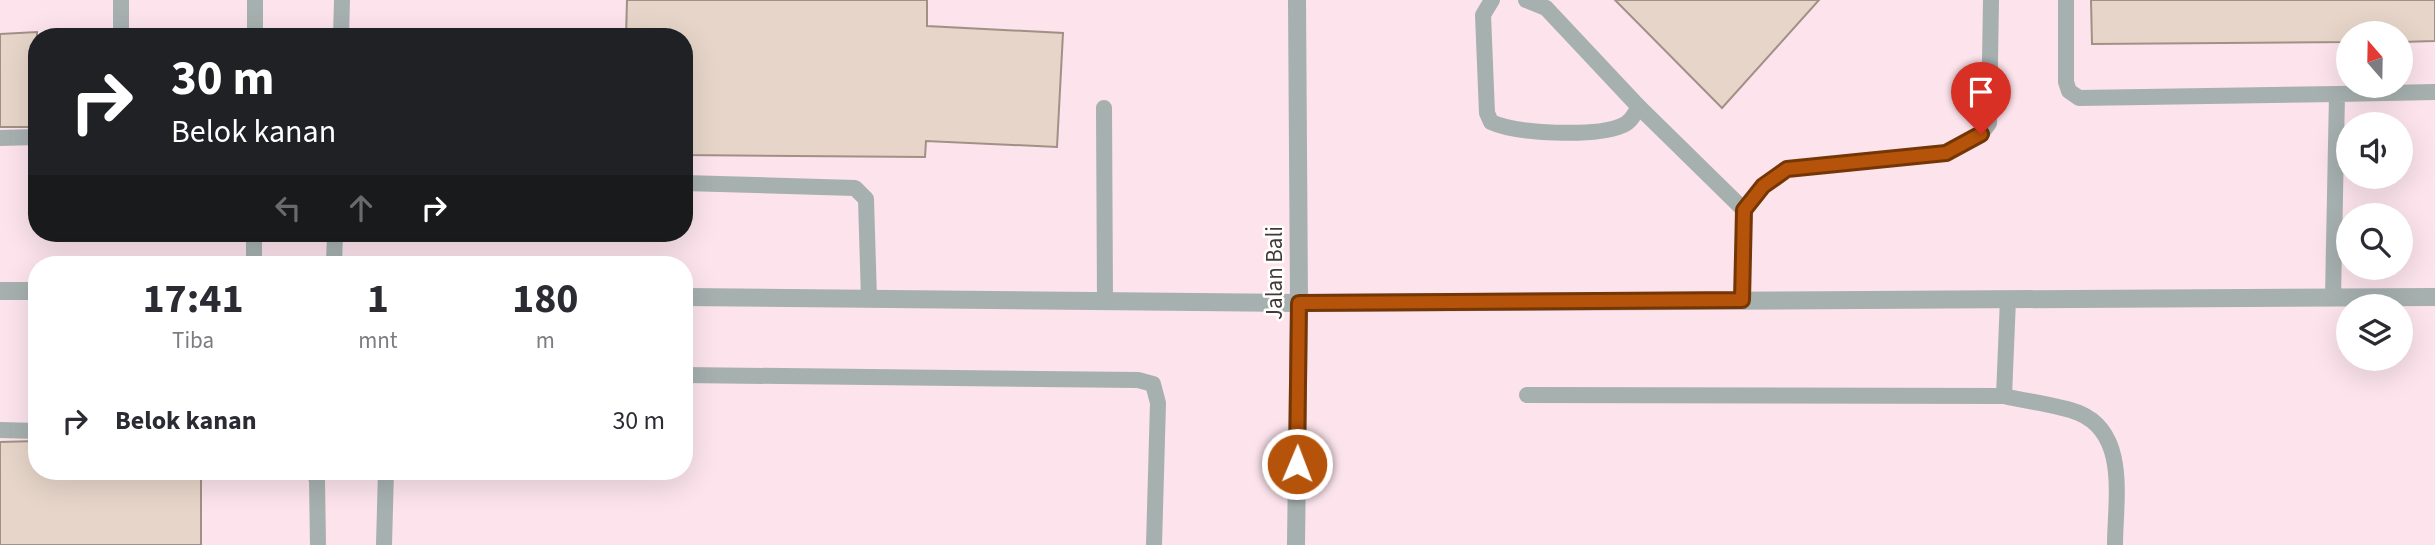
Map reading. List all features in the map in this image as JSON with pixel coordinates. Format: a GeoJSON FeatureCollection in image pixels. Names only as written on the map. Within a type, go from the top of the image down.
{"type":"FeatureCollection","features":[{"type":"Feature","properties":{"kind":"street","name":"Jalan Bali"},"geometry":{"type":"LineString","coordinates":[[1296,545],[1299,303],[1297,0]]}},
{"type":"Feature","properties":{"kind":"street"},"geometry":{"type":"LineString","coordinates":[[0,291],[28,291]]}},
{"type":"Feature","properties":{"kind":"street"},"geometry":{"type":"LineString","coordinates":[[693,297],[1299,303],[2435,296]]}},
{"type":"Feature","properties":{"kind":"lane"},"geometry":{"type":"LineString","coordinates":[[121,0],[121,28]]}},
{"type":"Feature","properties":{"kind":"lane"},"geometry":{"type":"LineString","coordinates":[[255,0],[255,28]]}},
{"type":"Feature","properties":{"kind":"lane"},"geometry":{"type":"LineString","coordinates":[[341,28],[342,0]]}},
{"type":"Feature","properties":{"kind":"lane"},"geometry":{"type":"LineString","coordinates":[[1492,0],[1483,15],[1487,113],[1491,122],[1541,131],[1612,129],[1631,120],[1639,107]]}},
{"type":"Feature","properties":{"kind":"lane"},"geometry":{"type":"LineString","coordinates":[[1526,0],[1546,8],[1639,107],[1744,210]]}},
{"type":"Feature","properties":{"kind":"lane"},"geometry":{"type":"LineString","coordinates":[[1742,300],[1744,210],[1763,186],[1787,169],[1946,153],[1981,134],[1989,123],[1991,0]]}},
{"type":"Feature","properties":{"kind":"lane"},"geometry":{"type":"LineString","coordinates":[[2066,0],[2066,82],[2069,91],[2079,98],[2336,94]]}},
{"type":"Feature","properties":{"kind":"lane"},"geometry":{"type":"LineString","coordinates":[[2413,92],[2435,92]]}},
{"type":"Feature","properties":{"kind":"lane"},"geometry":{"type":"LineString","coordinates":[[2333,297],[2337,98]]}},
{"type":"Feature","properties":{"kind":"lane"},"geometry":{"type":"LineString","coordinates":[[1104,108],[1105,301]]}},
{"type":"Feature","properties":{"kind":"lane"},"geometry":{"type":"LineString","coordinates":[[0,138],[28,136]]}},
{"type":"Feature","properties":{"kind":"lane"},"geometry":{"type":"LineString","coordinates":[[693,183],[855,188],[862,192],[866,199],[869,299]]}},
{"type":"Feature","properties":{"kind":"lane"},"geometry":{"type":"LineString","coordinates":[[2004,396],[2008,299]]}},
{"type":"Feature","properties":{"kind":"lane"},"geometry":{"type":"LineString","coordinates":[[693,375],[1138,380],[1153,384],[1158,403],[1154,545]]}},
{"type":"Feature","properties":{"kind":"lane"},"geometry":{"type":"LineString","coordinates":[[1527,396],[2004,396],[2079,413],[2100,427],[2115,455],[2115,545]]}},
{"type":"Feature","properties":{"kind":"lane"},"geometry":{"type":"LineString","coordinates":[[0,430],[28,431]]}},
{"type":"Feature","properties":{"kind":"lane"},"geometry":{"type":"LineString","coordinates":[[317,480],[318,545]]}},
{"type":"Feature","properties":{"kind":"lane"},"geometry":{"type":"LineString","coordinates":[[384,545],[386,480]]}},
{"type":"Feature","properties":{"kind":"shaded area"},"geometry":{"type":"Polygon","coordinates":[[[0,0],[2435,0],[2435,545],[0,545],[0,0]]]}},
{"type":"Feature","properties":{"kind":"building"},"geometry":{"type":"Polygon","coordinates":[[[627,0],[927,0],[927,26],[1063,33],[1057,147],[926,141],[925,157],[693,155],[693,28],[626,28],[627,0]]]}},
{"type":"Feature","properties":{"kind":"building"},"geometry":{"type":"Polygon","coordinates":[[[1615,0],[1819,0],[1722,108],[1615,0]]]}},
{"type":"Feature","properties":{"kind":"building"},"geometry":{"type":"Polygon","coordinates":[[[2091,0],[2435,0],[2435,41],[2413,42],[2413,21],[2336,21],[2336,42],[2092,44],[2091,0]]]}},
{"type":"Feature","properties":{"kind":"building"},"geometry":{"type":"Polygon","coordinates":[[[28,32],[28,127],[0,127],[0,34],[28,32]]]}},
{"type":"Feature","properties":{"kind":"building"},"geometry":{"type":"Polygon","coordinates":[[[28,441],[28,480],[201,480],[201,545],[0,545],[0,442],[28,441]]]}},
{"type":"Feature","properties":{"kind":"route"},"geometry":{"type":"LineString","coordinates":[[1297,464],[1299,303],[1742,300],[1744,210],[1774,176],[1787,169],[1946,153],[1981,134]]}}]}
